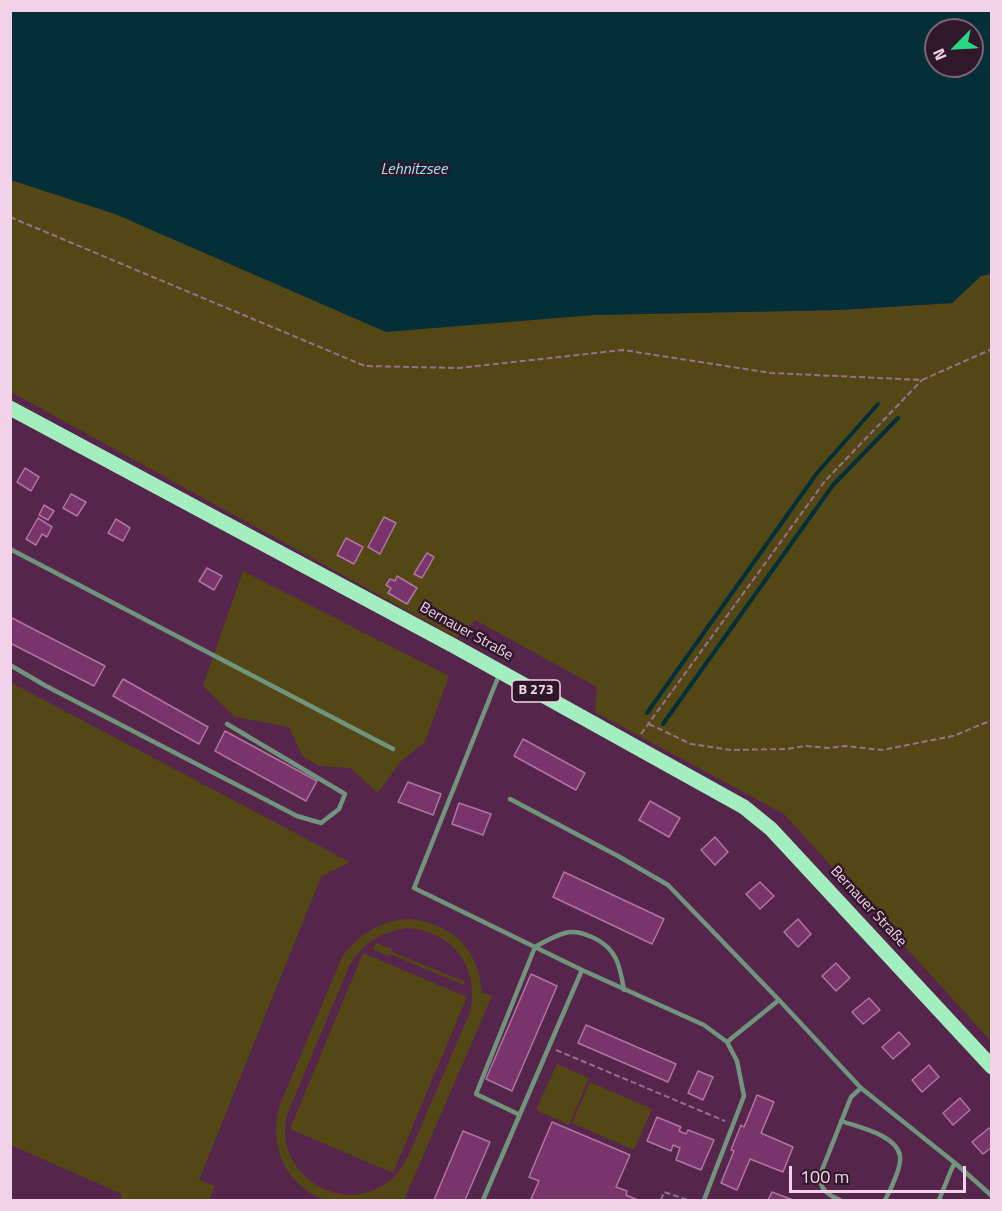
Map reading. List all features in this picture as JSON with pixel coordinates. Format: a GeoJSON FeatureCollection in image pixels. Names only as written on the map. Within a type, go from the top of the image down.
{"type":"FeatureCollection","features":[{"type":"Feature","properties":{"kind":"main road","name":"Bernauer Straße"},"geometry":{"type":"LineString","coordinates":[[10,408],[501,672],[744,807],[771,829],[992,1067]]}},
{"type":"Feature","properties":{"kind":"lane"},"geometry":{"type":"LineString","coordinates":[[10,549],[393,749]]}},
{"type":"Feature","properties":{"kind":"lane"},"geometry":{"type":"LineString","coordinates":[[10,665],[46,686],[297,816],[321,823],[339,809],[345,794],[227,724]]}},
{"type":"Feature","properties":{"kind":"lane"},"geometry":{"type":"LineString","coordinates":[[501,672],[414,888],[624,990],[704,1025],[727,1042],[737,1061],[744,1096],[704,1200]]}},
{"type":"Feature","properties":{"kind":"lane"},"geometry":{"type":"LineString","coordinates":[[510,799],[668,885],[861,1088],[956,1163],[992,1196]]}},
{"type":"Feature","properties":{"kind":"lane"},"geometry":{"type":"LineString","coordinates":[[520,1115],[476,1094],[535,947],[566,932],[581,932],[602,941],[613,952],[620,968],[624,990]]}},
{"type":"Feature","properties":{"kind":"lane"},"geometry":{"type":"LineString","coordinates":[[483,1200],[582,970]]}},
{"type":"Feature","properties":{"kind":"lane"},"geometry":{"type":"LineString","coordinates":[[727,1042],[779,1000]]}},
{"type":"Feature","properties":{"kind":"lane"},"geometry":{"type":"LineString","coordinates":[[840,1200],[825,1193],[820,1181],[851,1097],[861,1088]]}},
{"type":"Feature","properties":{"kind":"lane"},"geometry":{"type":"LineString","coordinates":[[842,1121],[889,1139],[898,1148],[900,1164],[885,1200]]}},
{"type":"Feature","properties":{"kind":"lane"},"geometry":{"type":"LineString","coordinates":[[939,1200],[956,1163]]}},
{"type":"Feature","properties":{"kind":"path"},"geometry":{"type":"LineString","coordinates":[[10,217],[365,366],[459,368],[623,350],[771,374],[922,380]]}},
{"type":"Feature","properties":{"kind":"path"},"geometry":{"type":"LineString","coordinates":[[634,745],[825,481],[922,380],[992,349]]}},
{"type":"Feature","properties":{"kind":"path"},"geometry":{"type":"LineString","coordinates":[[649,724],[691,744],[731,750],[786,750],[806,746],[828,748],[845,746],[882,750],[953,736],[992,720]]}},
{"type":"Feature","properties":{"kind":"path"},"geometry":{"type":"LineString","coordinates":[[549,1047],[733,1125]]}},
{"type":"Feature","properties":{"kind":"path"},"geometry":{"type":"LineString","coordinates":[[661,1200],[664,1192],[688,1200]]}},
{"type":"Feature","properties":{"kind":"shaded area"},"geometry":{"type":"Polygon","coordinates":[[[11,180],[115,214],[594,315],[839,310],[952,303],[981,276],[991,274],[991,1041],[784,814],[595,712],[597,687],[475,620],[457,638],[11,392],[11,180]]]}},
{"type":"Feature","properties":{"kind":"shaded area"},"geometry":{"type":"Polygon","coordinates":[[[243,571],[449,676],[425,742],[401,761],[378,793],[350,768],[319,766],[302,756],[289,727],[235,717],[203,686],[243,571]]]}},
{"type":"Feature","properties":{"kind":"shaded area"},"geometry":{"type":"Polygon","coordinates":[[[10,682],[350,862],[321,877],[199,1180],[215,1186],[209,1200],[120,1200],[122,1194],[11,1145],[10,682]]]}},
{"type":"Feature","properties":{"kind":"shaded area"},"geometry":{"type":"Polygon","coordinates":[[[410,919],[439,926],[461,941],[475,963],[482,992],[492,996],[404,1200],[332,1201],[324,1199],[306,1190],[289,1173],[283,1163],[279,1153],[276,1130],[279,1107],[342,957],[363,935],[380,925],[410,919]],[[407,928],[390,932],[374,939],[355,956],[287,1115],[285,1139],[294,1162],[303,1175],[329,1191],[360,1194],[375,1190],[399,1171],[407,1159],[470,1012],[472,995],[467,966],[450,944],[438,936],[407,928]]]}},
{"type":"Feature","properties":{"kind":"shaded area"},"geometry":{"type":"Polygon","coordinates":[[[376,943],[392,949],[392,952],[466,982],[464,985],[390,954],[389,956],[373,950],[376,943]]]}},
{"type":"Feature","properties":{"kind":"shaded area"},"geometry":{"type":"Polygon","coordinates":[[[363,953],[467,997],[393,1173],[290,1129],[363,953]]]}},
{"type":"Feature","properties":{"kind":"shaded area"},"geometry":{"type":"Polygon","coordinates":[[[557,1064],[589,1078],[569,1125],[536,1110],[557,1064]]]}},
{"type":"Feature","properties":{"kind":"shaded area"},"geometry":{"type":"Polygon","coordinates":[[[590,1082],[652,1109],[634,1150],[572,1123],[590,1082]]]}},
{"type":"Feature","properties":{"kind":"water","name":"Lehnitzsee"},"geometry":{"type":"Polygon","coordinates":[[[11,10],[991,11],[991,274],[981,276],[952,303],[839,310],[594,315],[386,332],[115,214],[11,180],[11,10]]]}},
{"type":"Feature","properties":{"kind":"building"},"geometry":{"type":"Polygon","coordinates":[[[25,468],[39,477],[31,491],[17,482],[25,468]]]}},
{"type":"Feature","properties":{"kind":"building"},"geometry":{"type":"Polygon","coordinates":[[[71,494],[86,502],[77,516],[63,508],[71,494]]]}},
{"type":"Feature","properties":{"kind":"building"},"geometry":{"type":"Polygon","coordinates":[[[44,505],[54,511],[48,520],[39,515],[44,505]]]}},
{"type":"Feature","properties":{"kind":"building"},"geometry":{"type":"Polygon","coordinates":[[[384,517],[396,523],[380,554],[368,547],[384,517]]]}},
{"type":"Feature","properties":{"kind":"building"},"geometry":{"type":"Polygon","coordinates":[[[38,518],[52,527],[47,537],[42,534],[36,545],[26,539],[38,518]]]}},
{"type":"Feature","properties":{"kind":"building"},"geometry":{"type":"Polygon","coordinates":[[[116,519],[130,528],[123,541],[108,533],[116,519]]]}},
{"type":"Feature","properties":{"kind":"building"},"geometry":{"type":"Polygon","coordinates":[[[346,538],[363,547],[354,564],[337,555],[346,538]]]}},
{"type":"Feature","properties":{"kind":"building"},"geometry":{"type":"Polygon","coordinates":[[[427,553],[434,557],[422,578],[414,574],[427,553]]]}},
{"type":"Feature","properties":{"kind":"building"},"geometry":{"type":"Polygon","coordinates":[[[207,568],[222,576],[214,590],[199,581],[207,568]]]}},
{"type":"Feature","properties":{"kind":"building"},"geometry":{"type":"Polygon","coordinates":[[[397,576],[417,588],[407,604],[388,593],[391,588],[386,585],[390,579],[395,581],[397,576]]]}},
{"type":"Feature","properties":{"kind":"building"},"geometry":{"type":"Polygon","coordinates":[[[12,618],[105,666],[94,686],[10,643],[12,618]]]}},
{"type":"Feature","properties":{"kind":"building"},"geometry":{"type":"Polygon","coordinates":[[[123,679],[208,727],[199,744],[113,696],[123,679]]]}},
{"type":"Feature","properties":{"kind":"building"},"geometry":{"type":"Polygon","coordinates":[[[225,731],[317,781],[306,801],[215,751],[225,731]]]}},
{"type":"Feature","properties":{"kind":"building"},"geometry":{"type":"Polygon","coordinates":[[[523,739],[585,773],[576,790],[514,756],[523,739]]]}},
{"type":"Feature","properties":{"kind":"building"},"geometry":{"type":"Polygon","coordinates":[[[408,782],[441,794],[433,815],[398,802],[408,782]]]}},
{"type":"Feature","properties":{"kind":"building"},"geometry":{"type":"Polygon","coordinates":[[[650,801],[680,818],[669,837],[639,820],[650,801]]]}},
{"type":"Feature","properties":{"kind":"building"},"geometry":{"type":"Polygon","coordinates":[[[459,803],[491,814],[483,835],[452,824],[459,803]]]}},
{"type":"Feature","properties":{"kind":"building"},"geometry":{"type":"Polygon","coordinates":[[[715,837],[728,852],[715,865],[701,850],[715,837]]]}},
{"type":"Feature","properties":{"kind":"building"},"geometry":{"type":"Polygon","coordinates":[[[564,872],[664,919],[652,944],[553,897],[564,872]]]}},
{"type":"Feature","properties":{"kind":"building"},"geometry":{"type":"Polygon","coordinates":[[[760,882],[774,896],[760,909],[746,894],[760,882]]]}},
{"type":"Feature","properties":{"kind":"building"},"geometry":{"type":"Polygon","coordinates":[[[798,919],[811,934],[798,947],[784,932],[798,919]]]}},
{"type":"Feature","properties":{"kind":"building"},"geometry":{"type":"Polygon","coordinates":[[[836,963],[850,978],[836,991],[822,976],[836,963]]]}},
{"type":"Feature","properties":{"kind":"building"},"geometry":{"type":"Polygon","coordinates":[[[531,974],[557,986],[512,1091],[486,1079],[531,974]]]}},
{"type":"Feature","properties":{"kind":"building"},"geometry":{"type":"Polygon","coordinates":[[[869,998],[880,1010],[863,1024],[852,1012],[869,998]]]}},
{"type":"Feature","properties":{"kind":"building"},"geometry":{"type":"Polygon","coordinates":[[[586,1025],[676,1064],[668,1082],[578,1043],[586,1025]]]}},
{"type":"Feature","properties":{"kind":"building"},"geometry":{"type":"Polygon","coordinates":[[[899,1032],[910,1044],[893,1059],[882,1047],[899,1032]]]}},
{"type":"Feature","properties":{"kind":"building"},"geometry":{"type":"Polygon","coordinates":[[[929,1065],[939,1077],[922,1092],[912,1080],[929,1065]]]}},
{"type":"Feature","properties":{"kind":"building"},"geometry":{"type":"Polygon","coordinates":[[[698,1071],[713,1077],[703,1100],[688,1093],[698,1071]]]}},
{"type":"Feature","properties":{"kind":"building"},"geometry":{"type":"Polygon","coordinates":[[[757,1095],[774,1102],[761,1133],[793,1147],[783,1172],[750,1159],[737,1190],[721,1183],[734,1151],[731,1150],[741,1125],[744,1127],[757,1095]]]}},
{"type":"Feature","properties":{"kind":"building"},"geometry":{"type":"Polygon","coordinates":[[[960,1098],[970,1110],[953,1125],[943,1113],[960,1098]]]}},
{"type":"Feature","properties":{"kind":"building"},"geometry":{"type":"Polygon","coordinates":[[[657,1117],[681,1127],[679,1131],[686,1134],[688,1130],[714,1140],[701,1170],[676,1160],[680,1148],[673,1145],[671,1151],[647,1141],[657,1117]]]}},
{"type":"Feature","properties":{"kind":"building"},"geometry":{"type":"Polygon","coordinates":[[[552,1122],[630,1155],[616,1187],[627,1191],[626,1195],[638,1200],[531,1199],[539,1181],[529,1177],[552,1122]]]}},
{"type":"Feature","properties":{"kind":"building"},"geometry":{"type":"Polygon","coordinates":[[[989,1128],[992,1130],[992,1147],[983,1154],[972,1142],[989,1128]]]}},
{"type":"Feature","properties":{"kind":"building"},"geometry":{"type":"Polygon","coordinates":[[[463,1131],[490,1142],[465,1200],[434,1200],[463,1131]]]}},
{"type":"Feature","properties":{"kind":"building"},"geometry":{"type":"Polygon","coordinates":[[[772,1192],[793,1200],[768,1200],[772,1192]]]}},
{"type":"Feature","properties":{"kind":"waterway"},"geometry":{"type":"LineString","coordinates":[[647,713],[817,473],[878,404]]}},
{"type":"Feature","properties":{"kind":"waterway"},"geometry":{"type":"LineString","coordinates":[[663,724],[833,485],[898,418]]}}]}
